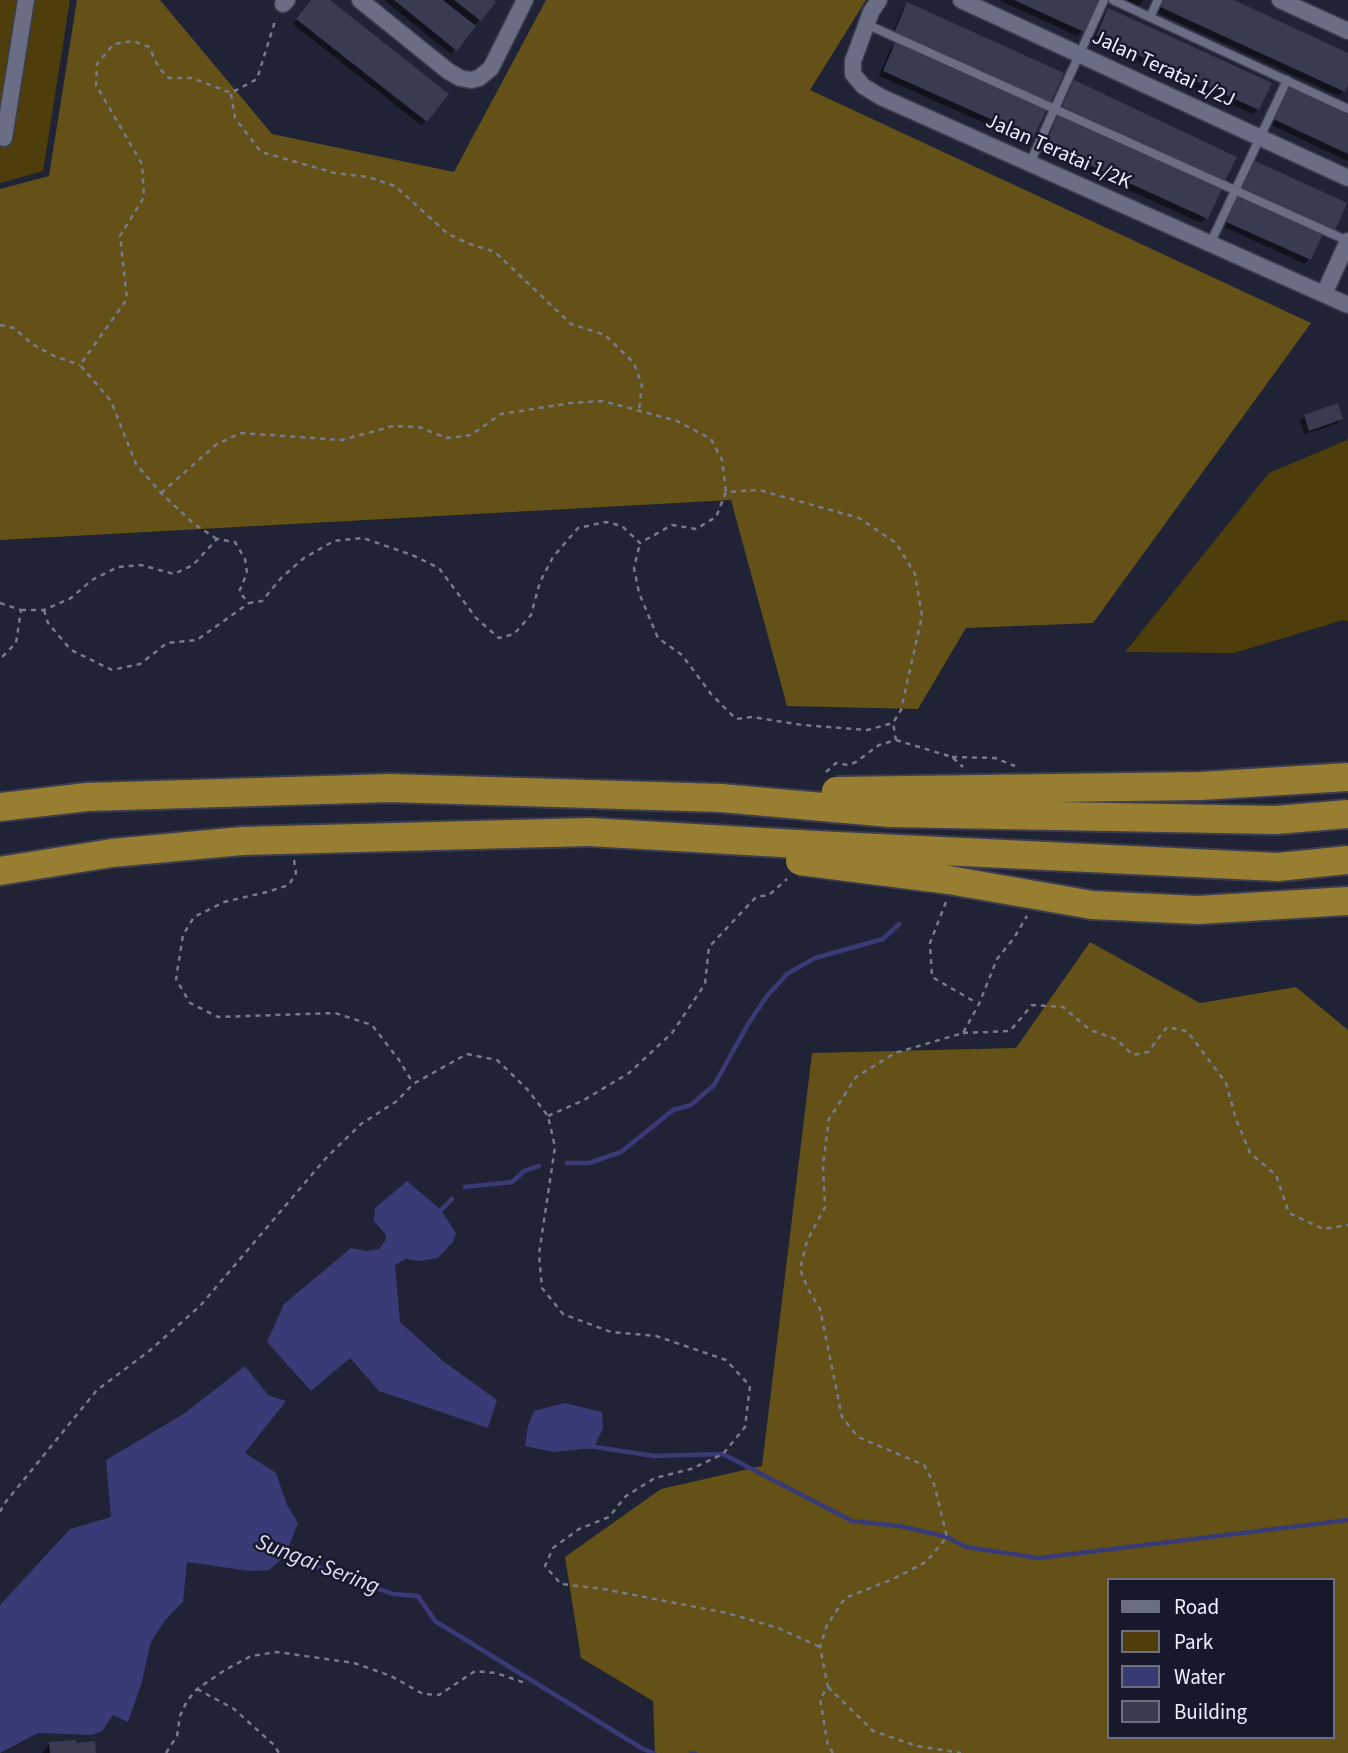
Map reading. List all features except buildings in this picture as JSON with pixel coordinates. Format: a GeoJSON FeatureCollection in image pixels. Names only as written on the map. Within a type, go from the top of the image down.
{"type":"FeatureCollection","features":[{"type":"Feature","properties":{"kind":"highway"},"geometry":{"type":"LineString","coordinates":[[721,798],[803,790],[884,792],[1186,786],[1348,777]]}},
{"type":"Feature","properties":{"kind":"highway"},"geometry":{"type":"LineString","coordinates":[[0,807],[87,797],[390,788],[721,798],[904,813],[1276,820],[1348,814]]}},
{"type":"Feature","properties":{"kind":"highway"},"geometry":{"type":"LineString","coordinates":[[589,832],[949,880],[1092,905],[1198,910],[1348,901]]}},
{"type":"Feature","properties":{"kind":"highway"},"geometry":{"type":"LineString","coordinates":[[0,871],[112,853],[242,841],[589,832],[1278,867],[1348,860]]}},
{"type":"Feature","properties":{"kind":"street"},"geometry":{"type":"LineString","coordinates":[[4,138],[26,0]]}},
{"type":"Feature","properties":{"kind":"street"},"geometry":{"type":"LineString","coordinates":[[360,0],[448,71],[460,78],[471,80],[479,78],[491,68],[526,0]]}},
{"type":"Feature","properties":{"kind":"street","name":"Jalan Teratai 1/2K"},"geometry":{"type":"LineString","coordinates":[[879,0],[866,24],[853,61],[853,74],[863,86],[881,97],[1348,306]]}},
{"type":"Feature","properties":{"kind":"street","name":"Jalan Teratai 1/2J"},"geometry":{"type":"LineString","coordinates":[[961,0],[1348,178]]}},
{"type":"Feature","properties":{"kind":"street"},"geometry":{"type":"LineString","coordinates":[[1280,0],[1348,31]]}},
{"type":"Feature","properties":{"kind":"street"},"geometry":{"type":"LineString","coordinates":[[1324,294],[1348,241]]}},
{"type":"Feature","properties":{"kind":"lane"},"geometry":{"type":"LineString","coordinates":[[1030,163],[1104,0]]}},
{"type":"Feature","properties":{"kind":"lane"},"geometry":{"type":"LineString","coordinates":[[1113,0],[1348,109]]}},
{"type":"Feature","properties":{"kind":"lane"},"geometry":{"type":"LineString","coordinates":[[1150,17],[1158,0]]}},
{"type":"Feature","properties":{"kind":"lane"},"geometry":{"type":"LineString","coordinates":[[866,24],[1348,241]]}},
{"type":"Feature","properties":{"kind":"lane"},"geometry":{"type":"LineString","coordinates":[[1210,244],[1287,80]]}},
{"type":"Feature","properties":{"kind":"path"},"geometry":{"type":"LineString","coordinates":[[80,365],[127,299],[120,236],[144,197],[142,164],[96,85],[97,64],[114,44],[132,40],[149,47],[159,68],[169,78],[192,78],[231,93],[257,79],[278,13],[285,2]]}},
{"type":"Feature","properties":{"kind":"path"},"geometry":{"type":"LineString","coordinates":[[231,93],[235,118],[261,152],[335,173],[368,177],[395,186],[449,234],[495,252],[571,324],[605,335],[634,363],[642,386],[639,410]]}},
{"type":"Feature","properties":{"kind":"path"},"geometry":{"type":"LineString","coordinates":[[0,325],[13,328],[43,350],[80,365],[111,401],[136,464],[161,493],[194,524],[217,540],[235,542],[244,559],[247,573],[239,592],[249,603]]}},
{"type":"Feature","properties":{"kind":"path"},"geometry":{"type":"LineString","coordinates":[[161,493],[217,444],[241,433],[342,440],[393,426],[419,427],[447,438],[471,435],[501,414],[603,401],[677,421],[711,439],[722,460],[726,492],[716,517],[696,529],[672,525],[640,543],[634,568],[639,593],[658,638],[682,655],[711,694],[736,719],[752,717],[802,725],[867,730],[893,723],[901,710],[922,616],[915,574],[896,543],[859,518],[759,490],[726,492]]}},
{"type":"Feature","properties":{"kind":"path"},"geometry":{"type":"LineString","coordinates":[[44,610],[48,623],[71,650],[113,670],[140,664],[167,643],[197,640],[249,603],[262,601],[282,577],[314,552],[334,541],[363,538],[412,555],[439,568],[476,618],[499,638],[513,634],[531,615],[540,582],[552,557],[578,528],[606,522],[622,526],[640,543]]}},
{"type":"Feature","properties":{"kind":"path"},"geometry":{"type":"LineString","coordinates":[[0,603],[22,610],[44,610],[71,598],[92,580],[118,567],[141,565],[174,574],[193,565],[217,540]]}},
{"type":"Feature","properties":{"kind":"path"},"geometry":{"type":"LineString","coordinates":[[0,659],[16,643],[22,610]]}},
{"type":"Feature","properties":{"kind":"path"},"geometry":{"type":"LineString","coordinates":[[292,839],[296,873],[289,885],[224,902],[194,917],[183,935],[176,979],[190,1003],[218,1017],[335,1013],[372,1025],[400,1060],[413,1084]]}},
{"type":"Feature","properties":{"kind":"path"},"geometry":{"type":"LineString","coordinates":[[963,1033],[979,1004],[997,959],[1014,938],[1028,913]]}},
{"type":"Feature","properties":{"kind":"path"},"geometry":{"type":"LineString","coordinates":[[548,1116],[584,1100],[629,1073],[672,1032],[705,984],[709,947]]}},
{"type":"Feature","properties":{"kind":"path"},"geometry":{"type":"LineString","coordinates":[[961,1753],[917,1746],[873,1731],[828,1687],[820,1647],[827,1625],[845,1598],[894,1580],[926,1562],[947,1537],[934,1484],[924,1465],[858,1437],[842,1417],[820,1309],[800,1269],[807,1241],[825,1207],[822,1165],[829,1119],[856,1077],[895,1053],[963,1033],[1010,1031],[1032,1005],[1063,1007],[1090,1030],[1115,1039],[1133,1055],[1148,1052],[1167,1027],[1187,1031],[1226,1083],[1236,1119],[1250,1153],[1276,1175],[1289,1213],[1323,1229],[1348,1225]]}},
{"type":"Feature","properties":{"kind":"path"},"geometry":{"type":"LineString","coordinates":[[0,1512],[97,1390],[148,1352],[200,1306],[326,1158],[361,1124],[397,1101],[413,1084],[467,1054],[497,1059],[527,1089],[548,1116],[555,1147],[539,1254],[542,1288],[563,1314],[611,1332],[656,1336],[726,1360],[750,1387],[745,1427],[723,1454],[691,1469],[655,1478],[626,1496],[609,1517],[579,1529],[553,1548],[545,1566],[561,1584],[603,1589],[727,1613],[778,1628],[820,1647]]}},
{"type":"Feature","properties":{"kind":"path"},"geometry":{"type":"LineString","coordinates":[[166,1753],[177,1737],[180,1716],[187,1701],[197,1689],[251,1656],[277,1652],[354,1663],[391,1676],[423,1694],[439,1695],[475,1671],[496,1673],[528,1684]]}},
{"type":"Feature","properties":{"kind":"path"},"geometry":{"type":"LineString","coordinates":[[828,1687],[820,1699],[828,1746],[833,1753]]}},
{"type":"Feature","properties":{"kind":"path"},"geometry":{"type":"LineString","coordinates":[[197,1689],[234,1709],[274,1745],[279,1753]]}},
{"type":"Feature","properties":{"kind":"green space"},"geometry":{"type":"Polygon","coordinates":[[[0,0],[70,0],[43,171],[0,183],[0,0]]]}},
{"type":"Feature","properties":{"kind":"green space"},"geometry":{"type":"Polygon","coordinates":[[[1348,437],[1348,622],[1343,620],[1234,653],[1125,652],[1269,473],[1347,440],[1348,437]]]}},
{"type":"Feature","properties":{"kind":"shaded area"},"geometry":{"type":"Polygon","coordinates":[[[77,0],[160,0],[272,134],[454,172],[546,0],[866,0],[810,90],[1311,323],[1093,623],[966,628],[918,709],[787,706],[731,500],[0,540],[0,189],[49,176],[77,0]]]}},
{"type":"Feature","properties":{"kind":"shaded area"},"geometry":{"type":"Polygon","coordinates":[[[1090,942],[1200,1003],[1296,987],[1348,1030],[1348,1753],[655,1753],[653,1701],[581,1658],[565,1557],[661,1489],[762,1466],[812,1053],[1016,1048],[1090,942]]]}},
{"type":"Feature","properties":{"kind":"water"},"geometry":{"type":"Polygon","coordinates":[[[407,1181],[441,1210],[456,1233],[453,1242],[438,1258],[419,1261],[406,1259],[395,1265],[400,1322],[443,1361],[497,1400],[488,1428],[379,1391],[350,1358],[311,1391],[267,1342],[284,1304],[351,1248],[366,1251],[379,1249],[386,1235],[374,1221],[375,1208],[407,1181]]]}},
{"type":"Feature","properties":{"kind":"water"},"geometry":{"type":"Polygon","coordinates":[[[245,1366],[268,1395],[286,1401],[245,1453],[276,1473],[287,1505],[298,1523],[285,1556],[269,1570],[250,1571],[187,1562],[183,1602],[165,1620],[151,1642],[141,1685],[128,1722],[113,1715],[102,1731],[92,1735],[38,1733],[0,1753],[0,1605],[70,1529],[111,1517],[106,1460],[185,1413],[245,1366]]]}},
{"type":"Feature","properties":{"kind":"water"},"geometry":{"type":"Polygon","coordinates":[[[565,1403],[602,1412],[603,1428],[594,1448],[553,1452],[525,1446],[534,1411],[565,1403]]]}},
{"type":"Feature","properties":{"kind":"waterway"},"geometry":{"type":"LineString","coordinates":[[567,1163],[589,1163],[621,1152],[673,1110],[691,1105],[714,1085],[750,1021],[767,996],[787,974],[815,958],[883,939],[899,924]]}},
{"type":"Feature","properties":{"kind":"waterway"},"geometry":{"type":"LineString","coordinates":[[465,1187],[512,1182],[524,1171],[539,1166]]}},
{"type":"Feature","properties":{"kind":"waterway"},"geometry":{"type":"LineString","coordinates":[[438,1213],[452,1199]]}},
{"type":"Feature","properties":{"kind":"waterway"},"geometry":{"type":"LineString","coordinates":[[589,1446],[654,1456],[723,1454],[852,1521],[900,1526],[947,1537],[966,1547],[1039,1558],[1348,1520]]}},
{"type":"Feature","properties":{"kind":"waterway","name":"Sungai Sering"},"geometry":{"type":"LineString","coordinates":[[281,1554],[393,1594],[418,1596],[435,1621],[643,1749],[654,1753]]}}]}
